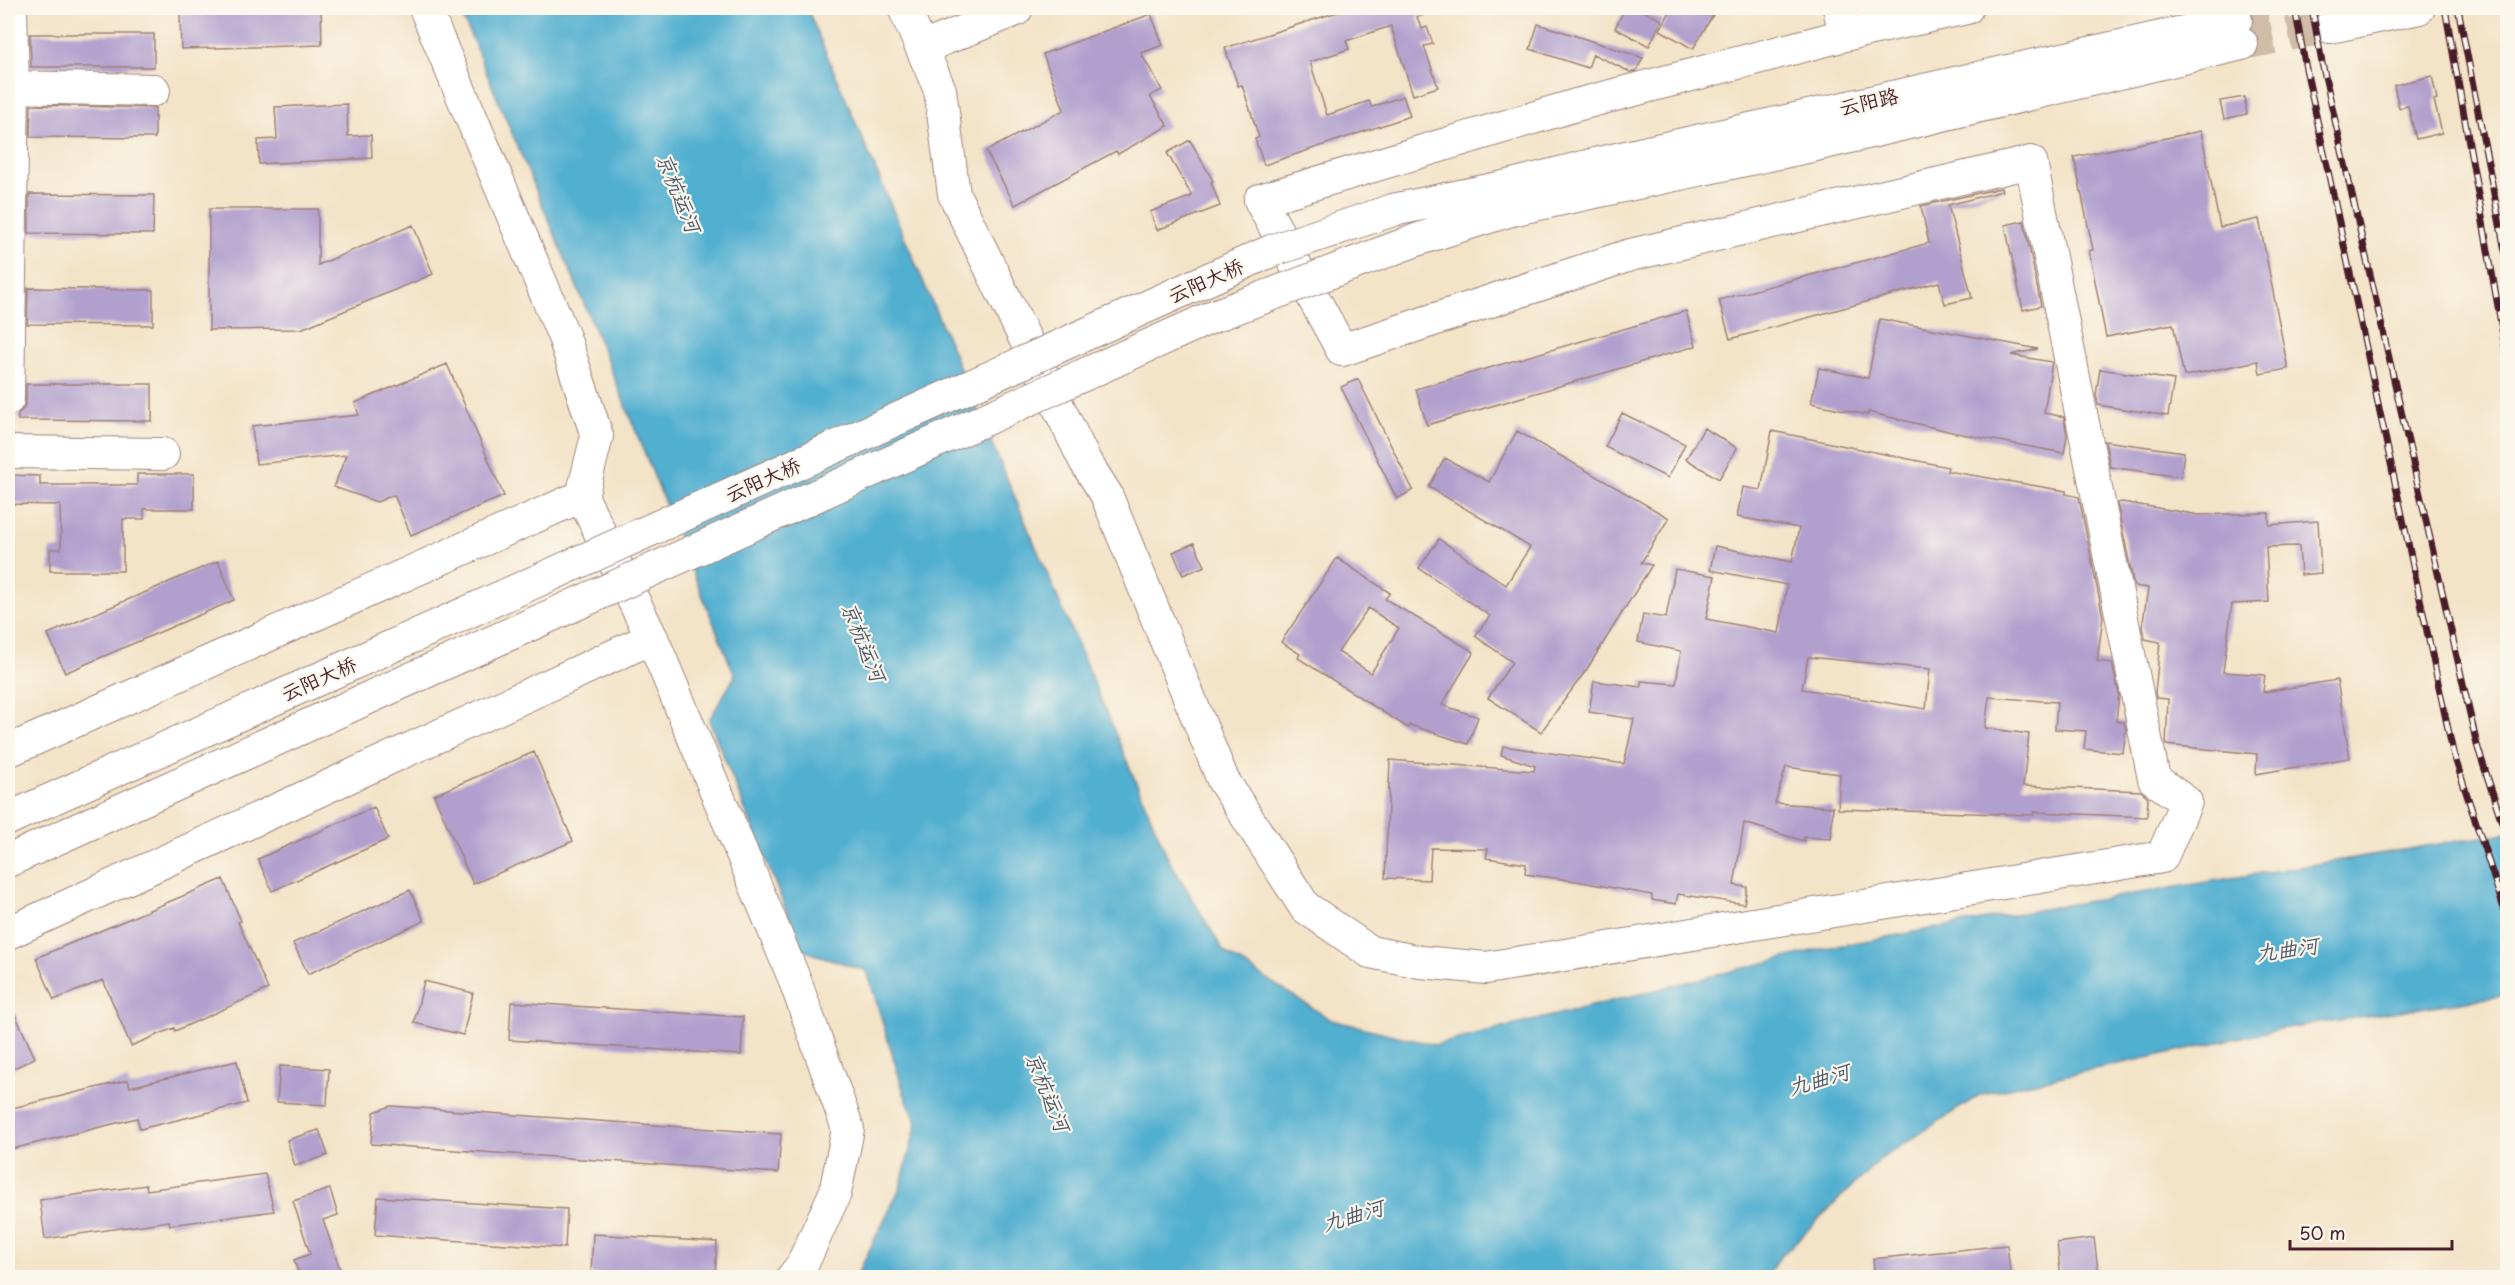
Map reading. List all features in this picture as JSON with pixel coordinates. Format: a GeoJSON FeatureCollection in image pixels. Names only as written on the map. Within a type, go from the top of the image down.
{"type":"FeatureCollection","features":[{"type":"Feature","properties":{"kind":"street"},"geometry":{"type":"LineString","coordinates":[[8,399],[11,8]]}},
{"type":"Feature","properties":{"kind":"street"},"geometry":{"type":"LineString","coordinates":[[425,8],[564,338],[597,436],[582,496],[652,638],[794,978],[848,1129],[835,1193],[802,1265],[792,1278]]}},
{"type":"Feature","properties":{"kind":"street"},"geometry":{"type":"LineString","coordinates":[[904,8],[940,90],[954,194],[1085,461],[1106,494],[1223,780],[1305,907],[1370,952],[1421,962],[1486,968],[2162,857],[2186,802],[2154,779],[2031,162],[1630,255],[1342,350],[1260,200],[1576,105],[1842,21],[1968,8]]}},
{"type":"Feature","properties":{"kind":"street"},"geometry":{"type":"LineString","coordinates":[[922,48],[1016,10],[1015,8]]}},
{"type":"Feature","properties":{"kind":"street"},"geometry":{"type":"LineString","coordinates":[[2330,27],[2419,8]]}},
{"type":"Feature","properties":{"kind":"street","name":"云阳路"},"geometry":{"type":"LineString","coordinates":[[1507,198],[1816,145],[2239,32]]}},
{"type":"Feature","properties":{"kind":"street"},"geometry":{"type":"LineString","coordinates":[[10,87],[154,90]]}},
{"type":"Feature","properties":{"kind":"street","name":"云阳大桥"},"geometry":{"type":"LineString","coordinates":[[21,813],[1271,251],[1393,210],[1507,198]]}},
{"type":"Feature","properties":{"kind":"street","name":"云阳大桥"},"geometry":{"type":"LineString","coordinates":[[8,861],[1214,316],[1419,239],[1507,198]]}},
{"type":"Feature","properties":{"kind":"street"},"geometry":{"type":"LineString","coordinates":[[8,452],[162,454]]}},
{"type":"Feature","properties":{"kind":"street"},"geometry":{"type":"LineString","coordinates":[[8,751],[582,496]]}},
{"type":"Feature","properties":{"kind":"street"},"geometry":{"type":"LineString","coordinates":[[8,933],[652,638]]}},
{"type":"Feature","properties":{"kind":"water"},"geometry":{"type":"Polygon","coordinates":[[[459,8],[807,8],[1169,860],[1224,952],[1331,1020],[1435,1045],[1820,949],[2054,907],[2507,833],[2507,995],[2279,1029],[1981,1094],[1879,1160],[1780,1257],[1766,1277],[856,1277],[900,1188],[917,1123],[905,1096],[867,971],[802,950],[709,720],[735,676],[585,306],[459,8]]]}},
{"type":"Feature","properties":{"kind":"building"},"geometry":{"type":"Polygon","coordinates":[[[321,8],[322,45],[181,49],[180,13],[321,8]]]}},
{"type":"Feature","properties":{"kind":"building"},"geometry":{"type":"Polygon","coordinates":[[[1350,8],[1436,8],[1436,11],[1417,17],[1422,29],[1427,27],[1433,44],[1424,46],[1438,87],[1413,95],[1391,26],[1346,41],[1349,49],[1310,62],[1327,115],[1369,101],[1372,107],[1403,96],[1410,116],[1264,165],[1255,139],[1259,137],[1242,85],[1238,86],[1225,48],[1350,8]]]}},
{"type":"Feature","properties":{"kind":"building"},"geometry":{"type":"Polygon","coordinates":[[[1625,8],[1637,8],[1662,20],[1649,46],[1615,28],[1625,8]]]}},
{"type":"Feature","properties":{"kind":"building"},"geometry":{"type":"Polygon","coordinates":[[[1672,8],[1717,8],[1693,49],[1660,30],[1672,8]]]}},
{"type":"Feature","properties":{"kind":"building"},"geometry":{"type":"Polygon","coordinates":[[[1151,14],[1163,45],[1141,53],[1162,90],[1150,96],[1168,126],[1118,154],[1116,151],[1015,205],[986,151],[1064,110],[1043,54],[1151,14]]]}},
{"type":"Feature","properties":{"kind":"building"},"geometry":{"type":"Polygon","coordinates":[[[1538,24],[1643,58],[1636,71],[1630,72],[1593,54],[1588,68],[1530,49],[1538,24]]]}},
{"type":"Feature","properties":{"kind":"building"},"geometry":{"type":"Polygon","coordinates":[[[30,34],[154,34],[154,67],[31,67],[30,34]]]}},
{"type":"Feature","properties":{"kind":"building"},"geometry":{"type":"Polygon","coordinates":[[[2432,76],[2437,99],[2434,100],[2442,133],[2416,139],[2408,106],[2399,108],[2394,85],[2432,76]]]}},
{"type":"Feature","properties":{"kind":"building"},"geometry":{"type":"Polygon","coordinates":[[[2244,97],[2247,114],[2224,119],[2220,101],[2244,97]]]}},
{"type":"Feature","properties":{"kind":"building"},"geometry":{"type":"Polygon","coordinates":[[[347,104],[348,136],[371,135],[372,158],[259,164],[258,140],[277,139],[275,107],[347,104]]]}},
{"type":"Feature","properties":{"kind":"building"},"geometry":{"type":"Polygon","coordinates":[[[31,105],[155,108],[155,138],[30,137],[31,105]]]}},
{"type":"Feature","properties":{"kind":"building"},"geometry":{"type":"Polygon","coordinates":[[[2201,131],[2220,227],[2259,219],[2288,369],[2260,374],[2258,361],[2184,376],[2173,324],[2106,337],[2089,251],[2093,250],[2074,157],[2201,131]]]}},
{"type":"Feature","properties":{"kind":"building"},"geometry":{"type":"Polygon","coordinates":[[[1190,140],[1213,181],[1211,182],[1220,206],[1157,230],[1150,212],[1192,196],[1167,153],[1190,140]]]}},
{"type":"Feature","properties":{"kind":"building"},"geometry":{"type":"Polygon","coordinates":[[[2001,188],[2002,191],[1948,205],[1972,298],[1945,304],[1939,282],[1730,339],[1719,300],[1929,243],[1921,206],[2001,188]]]}},
{"type":"Feature","properties":{"kind":"building"},"geometry":{"type":"Polygon","coordinates":[[[29,194],[154,195],[153,234],[29,233],[29,194]]]}},
{"type":"Feature","properties":{"kind":"building"},"geometry":{"type":"Polygon","coordinates":[[[209,209],[318,209],[318,265],[413,225],[433,274],[301,329],[209,330],[209,209]]]}},
{"type":"Feature","properties":{"kind":"building"},"geometry":{"type":"Polygon","coordinates":[[[2024,221],[2041,306],[2023,310],[2005,225],[2024,221]]]}},
{"type":"Feature","properties":{"kind":"building"},"geometry":{"type":"Polygon","coordinates":[[[28,288],[153,290],[153,325],[27,324],[28,288]]]}},
{"type":"Feature","properties":{"kind":"building"},"geometry":{"type":"Polygon","coordinates":[[[1686,311],[1696,346],[1427,425],[1416,389],[1686,311]]]}},
{"type":"Feature","properties":{"kind":"building"},"geometry":{"type":"Polygon","coordinates":[[[1880,319],[2038,349],[2011,355],[2052,362],[2044,413],[2064,417],[2067,436],[2064,453],[1956,433],[1868,412],[1868,415],[1811,403],[1819,368],[1868,378],[1880,319]]]}},
{"type":"Feature","properties":{"kind":"building"},"geometry":{"type":"Polygon","coordinates":[[[447,364],[504,496],[411,535],[394,495],[377,502],[334,487],[346,455],[256,464],[252,426],[359,415],[355,403],[447,364]]]}},
{"type":"Feature","properties":{"kind":"building"},"geometry":{"type":"Polygon","coordinates":[[[2100,369],[2174,380],[2168,416],[2098,405],[2096,395],[2100,369]]]}},
{"type":"Feature","properties":{"kind":"building"},"geometry":{"type":"Polygon","coordinates":[[[1358,379],[1413,490],[1397,499],[1341,387],[1358,379]]]}},
{"type":"Feature","properties":{"kind":"building"},"geometry":{"type":"Polygon","coordinates":[[[26,384],[152,384],[152,421],[18,420],[18,414],[24,408],[26,400],[26,384]]]}},
{"type":"Feature","properties":{"kind":"building"},"geometry":{"type":"Polygon","coordinates":[[[1622,413],[1685,444],[1668,478],[1605,447],[1622,413]]]}},
{"type":"Feature","properties":{"kind":"building"},"geometry":{"type":"Polygon","coordinates":[[[1704,428],[1737,448],[1719,479],[1686,459],[1704,428]]]}},
{"type":"Feature","properties":{"kind":"building"},"geometry":{"type":"Polygon","coordinates":[[[1517,431],[1669,518],[1641,563],[1652,565],[1587,669],[1541,732],[1488,698],[1512,662],[1475,636],[1490,616],[1419,568],[1439,539],[1506,585],[1530,547],[1429,487],[1445,458],[1489,482],[1517,431]]]}},
{"type":"Feature","properties":{"kind":"building"},"geometry":{"type":"Polygon","coordinates":[[[1772,431],[1948,467],[1947,471],[2066,491],[2066,494],[2079,497],[2103,617],[2097,661],[2112,663],[2119,694],[2116,721],[2124,722],[2126,730],[2123,753],[2084,749],[2086,731],[2055,729],[2057,702],[1989,697],[1985,728],[2029,734],[2023,786],[2141,791],[2148,797],[2147,817],[2034,812],[2034,815],[1838,809],[1840,774],[1786,767],[1775,803],[1833,807],[1831,839],[1804,837],[1804,841],[1744,823],[1734,885],[1747,887],[1744,904],[1678,894],[1676,904],[1652,900],[1652,895],[1525,874],[1526,864],[1486,858],[1488,849],[1431,848],[1429,880],[1385,878],[1390,760],[1534,771],[1535,766],[1501,755],[1503,746],[1624,764],[1634,719],[1589,712],[1594,681],[1641,687],[1641,681],[1676,684],[1681,651],[1638,642],[1643,614],[1666,618],[1675,569],[1715,576],[1706,619],[1779,633],[1787,585],[1710,570],[1715,546],[1792,562],[1799,528],[1737,517],[1743,487],[1761,490],[1772,431]],[[1808,657],[1802,689],[1926,709],[1930,669],[1808,657]]]}},
{"type":"Feature","properties":{"kind":"building"},"geometry":{"type":"Polygon","coordinates":[[[2105,441],[2184,452],[2181,477],[2110,467],[2105,441]]]}},
{"type":"Feature","properties":{"kind":"building"},"geometry":{"type":"Polygon","coordinates":[[[137,474],[194,474],[194,509],[144,509],[144,519],[123,519],[123,571],[50,571],[50,549],[61,549],[60,505],[8,504],[8,475],[40,476],[40,485],[137,485],[137,474]]]}},
{"type":"Feature","properties":{"kind":"building"},"geometry":{"type":"Polygon","coordinates":[[[2117,503],[2199,515],[2269,513],[2269,525],[2318,521],[2321,573],[2301,575],[2299,546],[2266,547],[2269,602],[2232,604],[2223,672],[2265,675],[2263,692],[2337,680],[2350,758],[2256,774],[2257,754],[2166,745],[2168,699],[2156,698],[2155,693],[2160,642],[2145,639],[2142,628],[2148,588],[2134,586],[2117,503]]]}},
{"type":"Feature","properties":{"kind":"building"},"geometry":{"type":"Polygon","coordinates":[[[1194,543],[1205,566],[1183,575],[1173,552],[1194,543]]]}},
{"type":"Feature","properties":{"kind":"building"},"geometry":{"type":"Polygon","coordinates":[[[1337,558],[1390,593],[1385,599],[1474,652],[1442,705],[1478,717],[1468,744],[1410,725],[1408,728],[1298,658],[1300,654],[1281,642],[1337,558]],[[1368,608],[1338,652],[1371,673],[1399,628],[1368,608]]]}},
{"type":"Feature","properties":{"kind":"building"},"geometry":{"type":"Polygon","coordinates":[[[218,561],[234,600],[65,673],[48,634],[218,561]]]}},
{"type":"Feature","properties":{"kind":"building"},"geometry":{"type":"Polygon","coordinates":[[[534,752],[573,841],[473,884],[434,795],[534,752]]]}},
{"type":"Feature","properties":{"kind":"building"},"geometry":{"type":"Polygon","coordinates":[[[374,807],[388,839],[272,891],[258,859],[374,807]]]}},
{"type":"Feature","properties":{"kind":"building"},"geometry":{"type":"Polygon","coordinates":[[[223,879],[241,921],[238,922],[268,989],[175,1031],[174,1028],[131,1046],[103,980],[54,1000],[36,958],[223,879]]]}},
{"type":"Feature","properties":{"kind":"building"},"geometry":{"type":"Polygon","coordinates":[[[410,890],[424,921],[308,974],[293,943],[410,890]]]}},
{"type":"Feature","properties":{"kind":"building"},"geometry":{"type":"Polygon","coordinates":[[[424,981],[473,993],[463,1035],[414,1023],[424,981]]]}},
{"type":"Feature","properties":{"kind":"building"},"geometry":{"type":"Polygon","coordinates":[[[8,999],[35,1058],[8,1071],[8,999]]]}},
{"type":"Feature","properties":{"kind":"building"},"geometry":{"type":"Polygon","coordinates":[[[511,1002],[743,1017],[741,1055],[509,1040],[511,1002]]]}},
{"type":"Feature","properties":{"kind":"building"},"geometry":{"type":"Polygon","coordinates":[[[237,1061],[247,1103],[140,1129],[137,1118],[8,1150],[8,1109],[128,1080],[130,1087],[237,1061]]]}},
{"type":"Feature","properties":{"kind":"building"},"geometry":{"type":"Polygon","coordinates":[[[280,1066],[329,1069],[327,1105],[277,1102],[280,1066]]]}},
{"type":"Feature","properties":{"kind":"building"},"geometry":{"type":"Polygon","coordinates":[[[391,1106],[781,1134],[778,1173],[371,1144],[374,1112],[391,1106]]]}},
{"type":"Feature","properties":{"kind":"building"},"geometry":{"type":"Polygon","coordinates":[[[319,1130],[328,1155],[295,1166],[287,1140],[319,1130]]]}},
{"type":"Feature","properties":{"kind":"building"},"geometry":{"type":"Polygon","coordinates":[[[265,1174],[274,1211],[170,1225],[169,1221],[45,1239],[40,1200],[146,1185],[147,1190],[265,1174]]]}},
{"type":"Feature","properties":{"kind":"building"},"geometry":{"type":"Polygon","coordinates":[[[330,1189],[338,1215],[323,1220],[343,1278],[300,1278],[294,1260],[310,1254],[293,1201],[330,1189]]]}},
{"type":"Feature","properties":{"kind":"building"},"geometry":{"type":"Polygon","coordinates":[[[378,1197],[567,1209],[565,1248],[375,1235],[378,1197]]]}},
{"type":"Feature","properties":{"kind":"building"},"geometry":{"type":"Polygon","coordinates":[[[593,1234],[717,1242],[715,1278],[648,1278],[591,1274],[593,1234]]]}},
{"type":"Feature","properties":{"kind":"building"},"geometry":{"type":"Polygon","coordinates":[[[2094,1238],[2099,1278],[2061,1278],[2057,1243],[2094,1238]]]}},
{"type":"Feature","properties":{"kind":"building"},"geometry":{"type":"Polygon","coordinates":[[[2007,1245],[2011,1278],[1875,1278],[1873,1259],[2007,1245]]]}},
{"type":"Feature","properties":{"kind":"tunnel"},"geometry":{"type":"LineString","coordinates":[[2236,20],[2287,8]]}},
{"type":"Feature","properties":{"kind":"tunnel"},"geometry":{"type":"LineString","coordinates":[[2242,44],[2330,27]]}},
{"type":"Feature","properties":{"kind":"railway"},"geometry":{"type":"LineString","coordinates":[[2295,8],[2305,64],[2453,752],[2508,921]]}},
{"type":"Feature","properties":{"kind":"railway"},"geometry":{"type":"LineString","coordinates":[[2312,8],[2322,63],[2477,745],[2508,841]]}},
{"type":"Feature","properties":{"kind":"railway"},"geometry":{"type":"LineString","coordinates":[[2445,8],[2508,363]]}},
{"type":"Feature","properties":{"kind":"railway"},"geometry":{"type":"LineString","coordinates":[[2458,8],[2508,266]]}},
{"type":"Feature","properties":{"kind":"water label","name":"京杭运河"},"geometry":{"type":"Point","coordinates":[678,193]}},
{"type":"Feature","properties":{"kind":"water label","name":"京杭运河"},"geometry":{"type":"Point","coordinates":[863,642]}},
{"type":"Feature","properties":{"kind":"water label","name":"九曲河"},"geometry":{"type":"Point","coordinates":[2287,950]}},
{"type":"Feature","properties":{"kind":"water label","name":"九曲河"},"geometry":{"type":"Point","coordinates":[1819,1080]}},
{"type":"Feature","properties":{"kind":"water label","name":"京杭运河"},"geometry":{"type":"Point","coordinates":[1047,1092]}},
{"type":"Feature","properties":{"kind":"water label","name":"九曲河"},"geometry":{"type":"Point","coordinates":[1353,1216]}}]}
